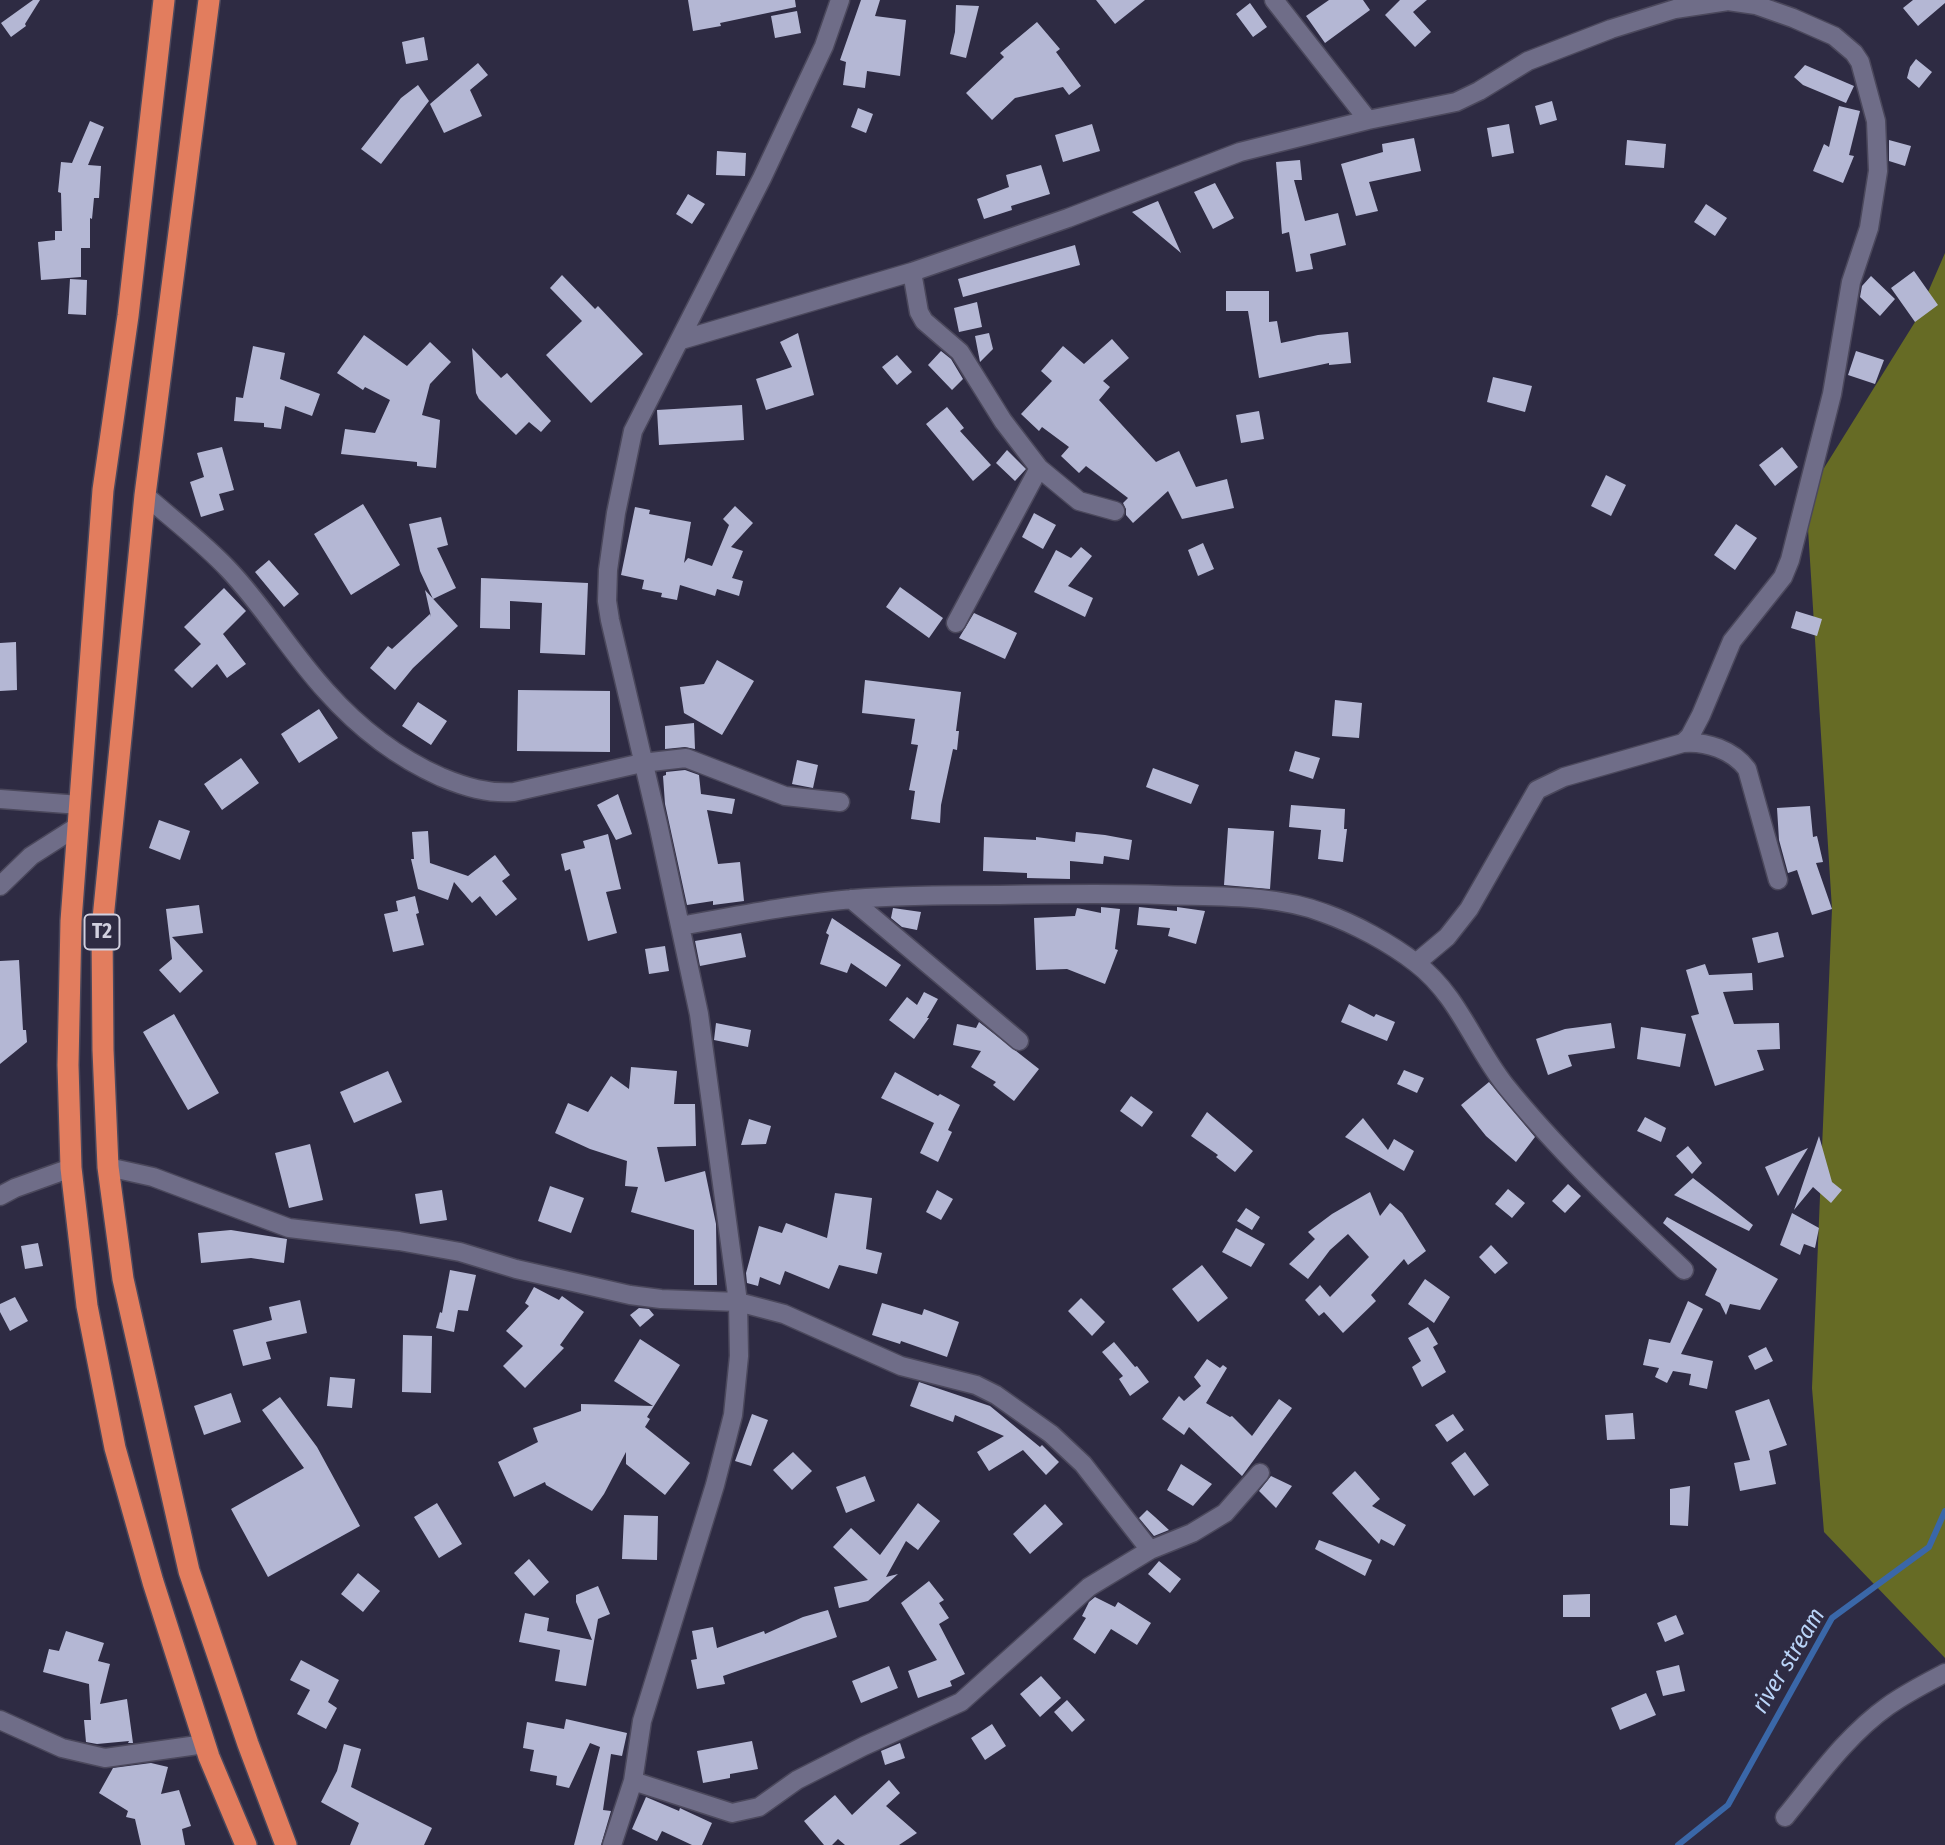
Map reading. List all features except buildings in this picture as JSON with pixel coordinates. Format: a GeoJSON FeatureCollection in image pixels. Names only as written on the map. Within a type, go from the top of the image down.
{"type":"FeatureCollection","features":[{"type":"Feature","properties":{"kind":"highway","name":"T2"},"geometry":{"type":"LineString","coordinates":[[164,0],[128,316],[103,490],[71,934],[68,1065],[71,1168],[87,1306],[115,1448],[153,1582],[205,1744],[246,1845]]}},
{"type":"Feature","properties":{"kind":"highway","name":"T2"},"geometry":{"type":"LineString","coordinates":[[209,0],[145,495],[102,929],[103,1050],[108,1167],[123,1279],[189,1571],[248,1744],[286,1845]]}},
{"type":"Feature","properties":{"kind":"street"},"geometry":{"type":"LineString","coordinates":[[612,1845],[633,1781],[642,1721],[715,1485],[733,1415],[739,1356],[738,1302],[699,1014],[610,620],[608,570],[616,513],[633,430],[681,340],[807,82],[824,46],[840,0]]}},
{"type":"Feature","properties":{"kind":"street"},"geometry":{"type":"LineString","coordinates":[[1274,0],[1368,120]]}},
{"type":"Feature","properties":{"kind":"street"},"geometry":{"type":"LineString","coordinates":[[681,340],[912,272],[1068,218],[1240,152],[1368,120],[1456,102],[1528,61],[1611,29],[1675,9],[1728,1],[1756,5],[1834,36],[1854,53],[1860,62],[1876,121],[1878,171],[1869,228],[1851,282],[1832,394],[1796,540],[1783,577],[1732,641],[1701,715],[1690,736],[1683,743]]}},
{"type":"Feature","properties":{"kind":"street"},"geometry":{"type":"LineString","coordinates":[[912,272],[919,312],[925,321],[960,352],[1003,421],[1039,468],[1079,501],[1115,511]]}},
{"type":"Feature","properties":{"kind":"street"},"geometry":{"type":"LineString","coordinates":[[956,623],[1039,468]]}},
{"type":"Feature","properties":{"kind":"street"},"geometry":{"type":"LineString","coordinates":[[145,495],[228,569],[272,620],[325,691],[364,729],[397,755],[461,786],[499,793],[514,792],[642,763],[678,758],[694,760],[785,796],[840,802]]}},
{"type":"Feature","properties":{"kind":"street"},"geometry":{"type":"LineString","coordinates":[[1416,963],[1447,937],[1469,909],[1537,790],[1564,777],[1683,743],[1708,744],[1739,760],[1747,769],[1778,880]]}},
{"type":"Feature","properties":{"kind":"street"},"geometry":{"type":"LineString","coordinates":[[0,799],[79,816]]}},
{"type":"Feature","properties":{"kind":"street"},"geometry":{"type":"LineString","coordinates":[[0,886],[79,816]]}},
{"type":"Feature","properties":{"kind":"street"},"geometry":{"type":"LineString","coordinates":[[680,926],[851,899],[908,896],[1128,893],[1232,897],[1280,902],[1324,913],[1366,933],[1416,963],[1447,995],[1505,1085],[1612,1201],[1684,1270]]}},
{"type":"Feature","properties":{"kind":"street"},"geometry":{"type":"LineString","coordinates":[[851,899],[1019,1041]]}},
{"type":"Feature","properties":{"kind":"street"},"geometry":{"type":"LineString","coordinates":[[108,1167],[153,1177],[289,1228],[399,1241],[460,1252],[516,1269],[630,1295],[738,1302],[784,1314],[901,1366],[976,1385],[996,1395],[1051,1434],[1083,1464],[1150,1550]]}},
{"type":"Feature","properties":{"kind":"street"},"geometry":{"type":"LineString","coordinates":[[0,1196],[71,1168]]}},
{"type":"Feature","properties":{"kind":"street"},"geometry":{"type":"LineString","coordinates":[[633,1781],[732,1813],[759,1807],[797,1780],[961,1702],[1089,1587],[1150,1550],[1192,1533],[1225,1513],[1260,1473]]}},
{"type":"Feature","properties":{"kind":"street"},"geometry":{"type":"LineString","coordinates":[[1785,1818],[1840,1749],[1862,1727],[1889,1705],[1945,1673]]}},
{"type":"Feature","properties":{"kind":"street"},"geometry":{"type":"LineString","coordinates":[[0,1720],[62,1748],[105,1758],[205,1744]]}},
{"type":"Feature","properties":{"kind":"green space"},"geometry":{"type":"Polygon","coordinates":[[[1945,253],[1945,1658],[1824,1532],[1812,1388],[1832,909],[1806,497],[1915,322],[1945,253]]]}},
{"type":"Feature","properties":{"kind":"waterway","name":"river stream"},"geometry":{"type":"LineString","coordinates":[[1678,1845],[1728,1805],[1832,1618],[1929,1547],[1945,1511]]}}]}
